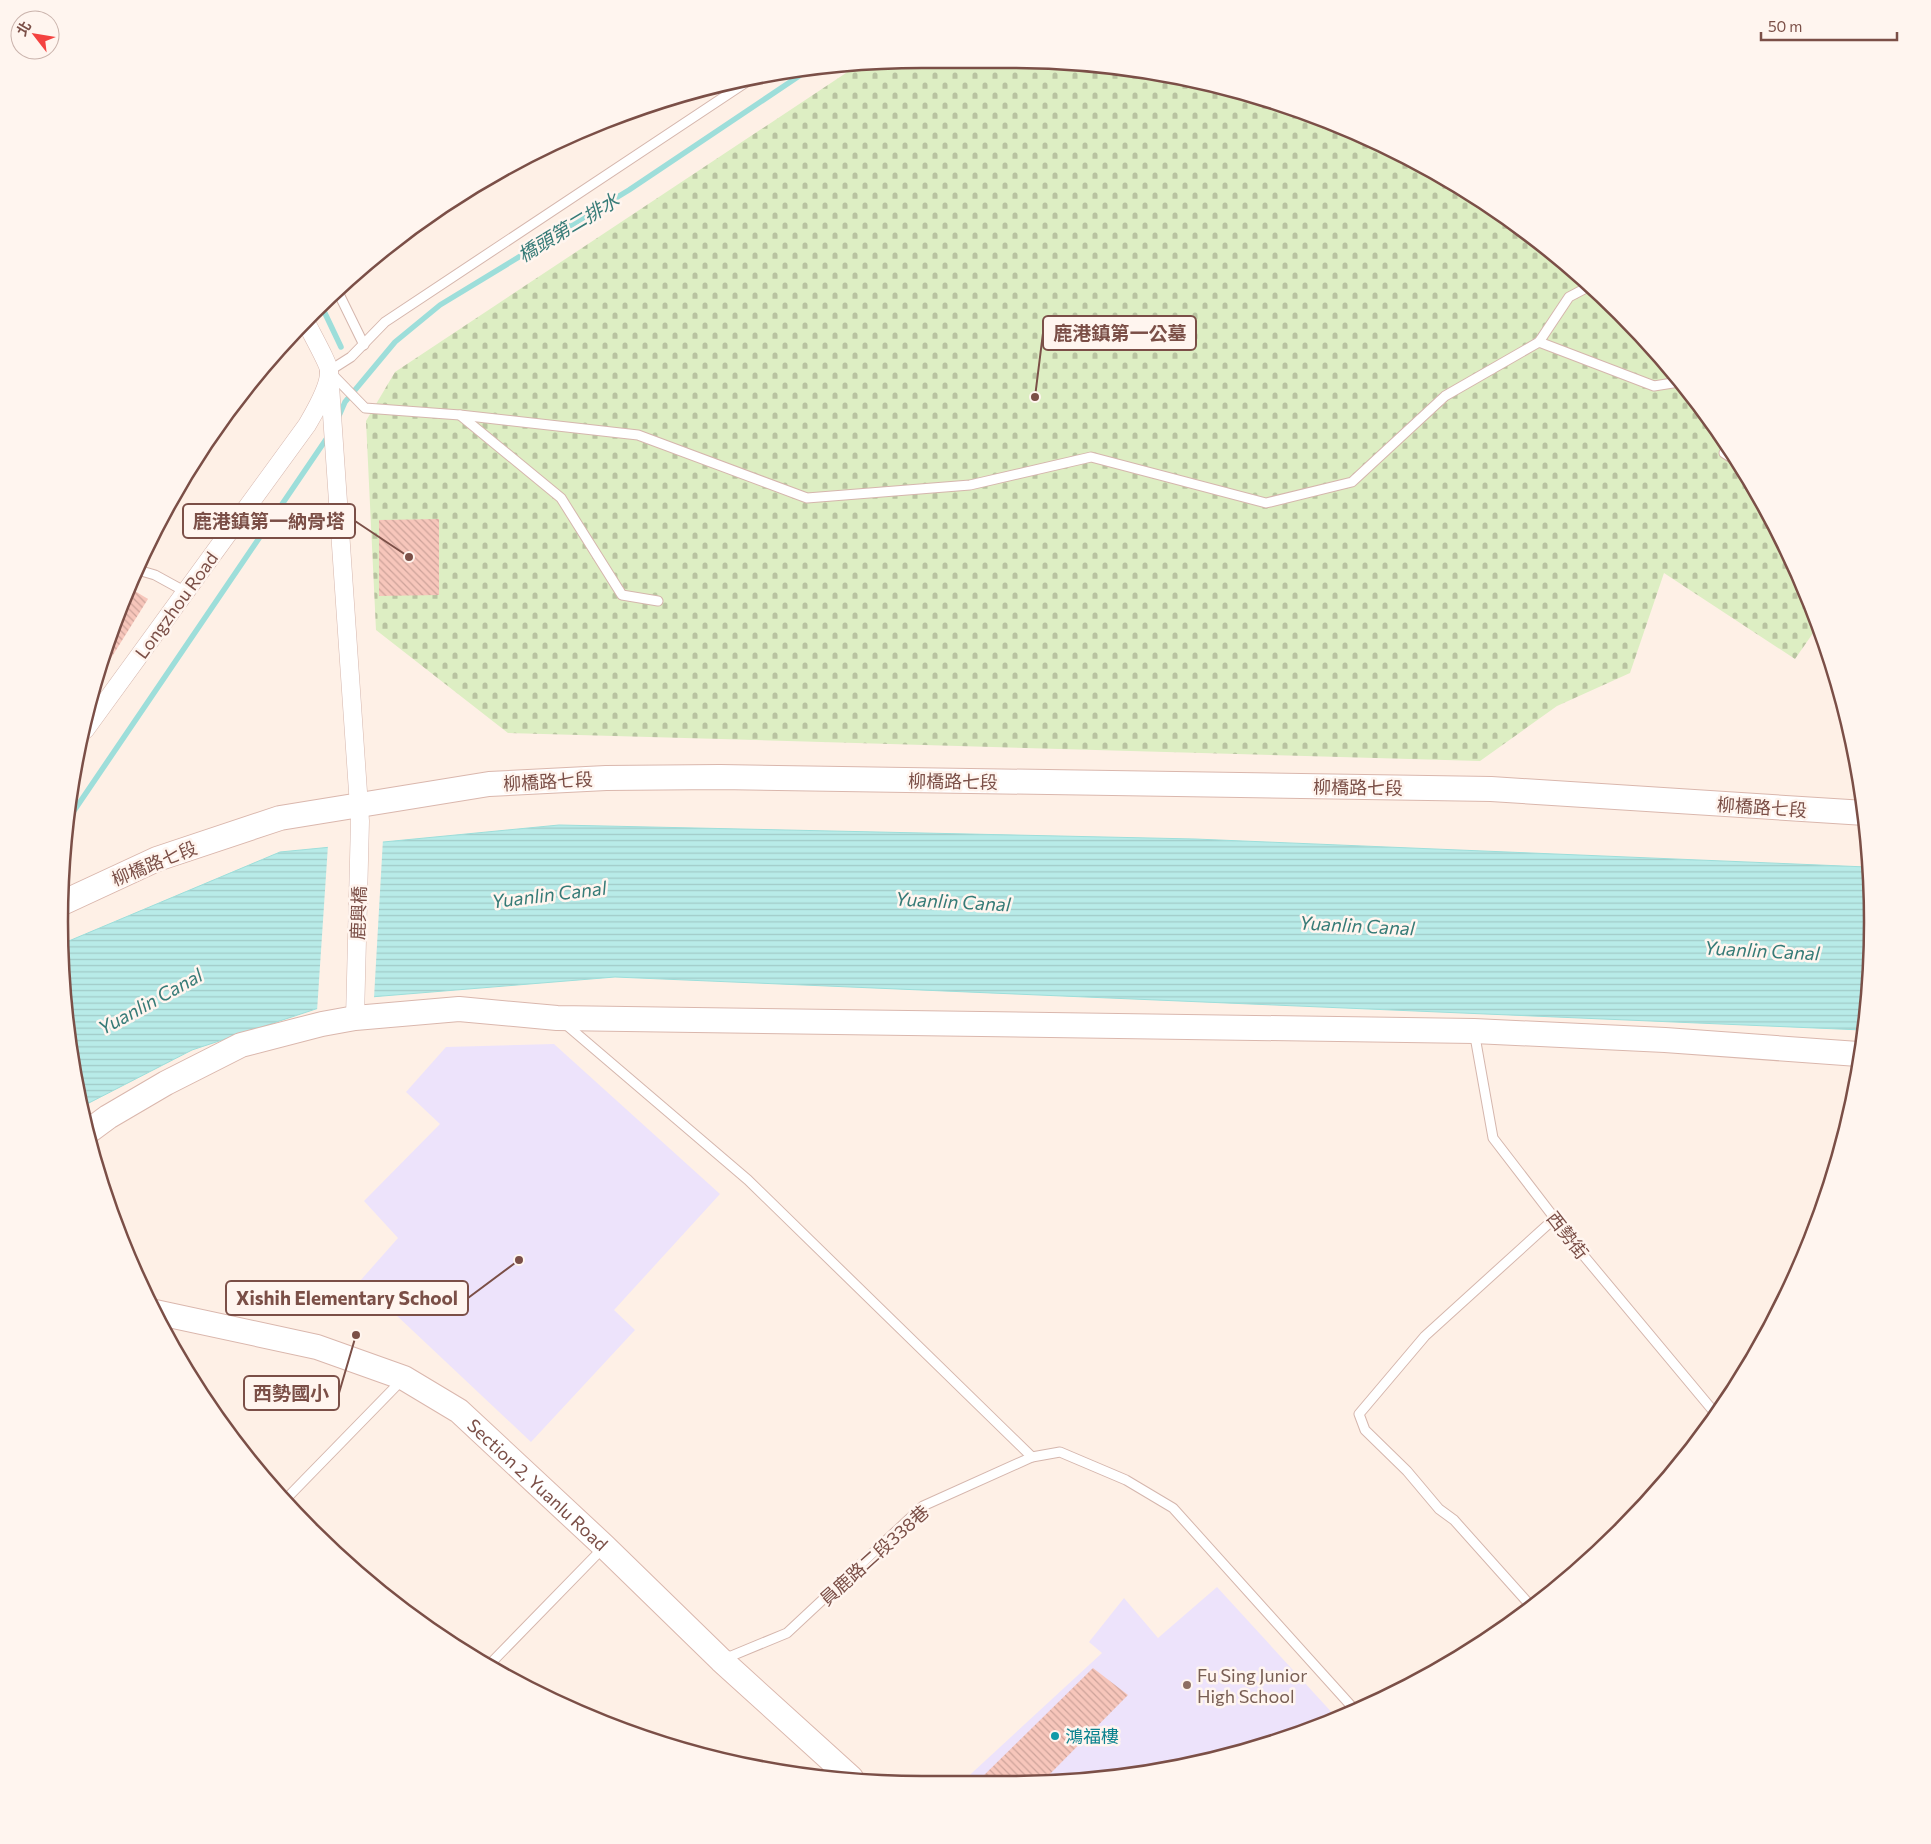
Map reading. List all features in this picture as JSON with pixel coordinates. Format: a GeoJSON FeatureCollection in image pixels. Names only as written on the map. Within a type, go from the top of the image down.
{"type":"FeatureCollection","features":[{"type":"Feature","properties":{"kind":"main road","name":"柳橋路七段"},"geometry":{"type":"LineString","coordinates":[[68,900],[157,859],[280,818],[360,813],[489,784],[606,778],[720,777],[1490,789],[1856,813]]}},
{"type":"Feature","properties":{"kind":"main road"},"geometry":{"type":"LineString","coordinates":[[93,1128],[166,1082],[241,1045],[322,1024],[355,1011],[459,1009],[557,1018],[1474,1031],[1665,1040],[1853,1054]]}},
{"type":"Feature","properties":{"kind":"main road","name":"Section 2, Yuanlu Road"},"geometry":{"type":"LineString","coordinates":[[163,1314],[317,1347],[404,1378],[459,1411],[721,1660],[845,1773]]}},
{"type":"Feature","properties":{"kind":"street"},"geometry":{"type":"LineString","coordinates":[[309,328],[333,375]]}},
{"type":"Feature","properties":{"kind":"street","name":"Longzhou Road"},"geometry":{"type":"LineString","coordinates":[[92,720],[307,425],[333,375]]}},
{"type":"Feature","properties":{"kind":"street","name":"鹿興橋"},"geometry":{"type":"LineString","coordinates":[[333,375],[360,813],[355,1011]]}},
{"type":"Feature","properties":{"kind":"lane"},"geometry":{"type":"LineString","coordinates":[[735,89],[385,322],[333,375],[365,408],[460,415],[638,435],[807,498],[970,485],[1090,457],[1266,503],[1352,482],[1445,396],[1539,342],[1569,298],[1583,290]]}},
{"type":"Feature","properties":{"kind":"lane"},"geometry":{"type":"LineString","coordinates":[[341,297],[364,344]]}},
{"type":"Feature","properties":{"kind":"lane"},"geometry":{"type":"LineString","coordinates":[[1539,342],[1654,386],[1671,383]]}},
{"type":"Feature","properties":{"kind":"lane"},"geometry":{"type":"LineString","coordinates":[[460,415],[561,498],[622,595],[658,601]]}},
{"type":"Feature","properties":{"kind":"lane"},"geometry":{"type":"LineString","coordinates":[[144,572],[155,575],[186,592]]}},
{"type":"Feature","properties":{"kind":"lane"},"geometry":{"type":"LineString","coordinates":[[557,1018],[748,1180],[1032,1457]]}},
{"type":"Feature","properties":{"kind":"lane","name":"西勢街"},"geometry":{"type":"LineString","coordinates":[[1474,1031],[1493,1138],[1555,1218],[1711,1408]]}},
{"type":"Feature","properties":{"kind":"lane"},"geometry":{"type":"LineString","coordinates":[[1527,1602],[1454,1520],[1439,1509],[1407,1471],[1365,1430],[1359,1414],[1425,1336],[1555,1218]]}},
{"type":"Feature","properties":{"kind":"lane"},"geometry":{"type":"LineString","coordinates":[[290,1495],[404,1378]]}},
{"type":"Feature","properties":{"kind":"lane","name":"員鹿路二段338巷"},"geometry":{"type":"LineString","coordinates":[[721,1660],[787,1633],[923,1506],[1032,1457],[1060,1452],[1126,1480],[1173,1508],[1350,1705]]}},
{"type":"Feature","properties":{"kind":"lane"},"geometry":{"type":"LineString","coordinates":[[493,1660],[604,1547]]}},
{"type":"Feature","properties":{"kind":"shaded area"},"geometry":{"type":"Polygon","coordinates":[[[554,1044],[720,1194],[614,1310],[635,1330],[531,1442],[360,1281],[398,1238],[364,1201],[440,1124],[406,1092],[446,1047],[554,1044]]]}},
{"type":"Feature","properties":{"kind":"shaded area","name":"Fu Sing Junior High School"},"geometry":{"type":"Polygon","coordinates":[[[1217,1587],[1332,1713],[1284,1731],[1176,1760],[1121,1769],[1065,1775],[969,1776],[1102,1653],[1089,1642],[1124,1598],[1158,1638],[1217,1587]]]}},
{"type":"Feature","properties":{"kind":"green space"},"geometry":{"type":"Polygon","coordinates":[[[922,68],[1065,69],[1121,75],[1176,84],[1284,113],[1336,133],[1387,156],[1436,182],[1484,212],[1529,244],[1572,280],[1613,318],[1651,359],[1687,402],[1719,447],[1749,495],[1775,544],[1813,633],[1795,659],[1664,573],[1630,673],[1557,706],[1480,761],[508,733],[376,630],[366,421],[395,372],[849,71],[922,68]]]}},
{"type":"Feature","properties":{"kind":"water","name":"Yuanlin Canal"},"geometry":{"type":"Polygon","coordinates":[[[559,825],[1195,839],[1862,867],[1864,922],[1862,978],[1856,1030],[615,977],[346,999],[192,1050],[88,1104],[75,1034],[69,978],[68,941],[280,852],[559,825]]]}},
{"type":"Feature","properties":{"kind":"pier"},"geometry":{"type":"Polygon","coordinates":[[[383,839],[374,998],[346,1002],[317,1011],[328,845],[383,839]]]}},
{"type":"Feature","properties":{"kind":"building"},"geometry":{"type":"Polygon","coordinates":[[[439,519],[439,595],[379,596],[379,520],[439,519]]]}},
{"type":"Feature","properties":{"kind":"building"},"geometry":{"type":"Polygon","coordinates":[[[135,591],[148,599],[109,662],[135,591]]]}},
{"type":"Feature","properties":{"kind":"building","name":"鴻福樓"},"geometry":{"type":"Polygon","coordinates":[[[1093,1668],[1128,1695],[1049,1775],[983,1776],[1093,1668]]]}},
{"type":"Feature","properties":{"kind":"waterway","name":"橋頭第二排水"},"geometry":{"type":"LineString","coordinates":[[338,418],[345,402],[395,342],[440,305],[629,190],[797,77]]}},
{"type":"Feature","properties":{"kind":"waterway"},"geometry":{"type":"LineString","coordinates":[[324,312],[341,347]]}},
{"type":"Feature","properties":{"kind":"waterway"},"geometry":{"type":"LineString","coordinates":[[75,809],[329,435]]}},
{"type":"Feature","properties":{"kind":"place","name":"鹿港鎮第一公墓"},"geometry":{"type":"Point","coordinates":[1035,397]}},
{"type":"Feature","properties":{"kind":"place","name":"鹿港鎮第一納骨塔"},"geometry":{"type":"Point","coordinates":[409,557]}},
{"type":"Feature","properties":{"kind":"place","name":"Xishih Elementary School"},"geometry":{"type":"Point","coordinates":[519,1260]}},
{"type":"Feature","properties":{"kind":"place","name":"西勢國小"},"geometry":{"type":"Point","coordinates":[356,1335]}},
{"type":"Feature","properties":{"kind":"place","name":"Fu Sing Junior High School"},"geometry":{"type":"Point","coordinates":[1187,1685]}},
{"type":"Feature","properties":{"kind":"place","name":"鴻福樓"},"geometry":{"type":"Point","coordinates":[1055,1736]}}]}
